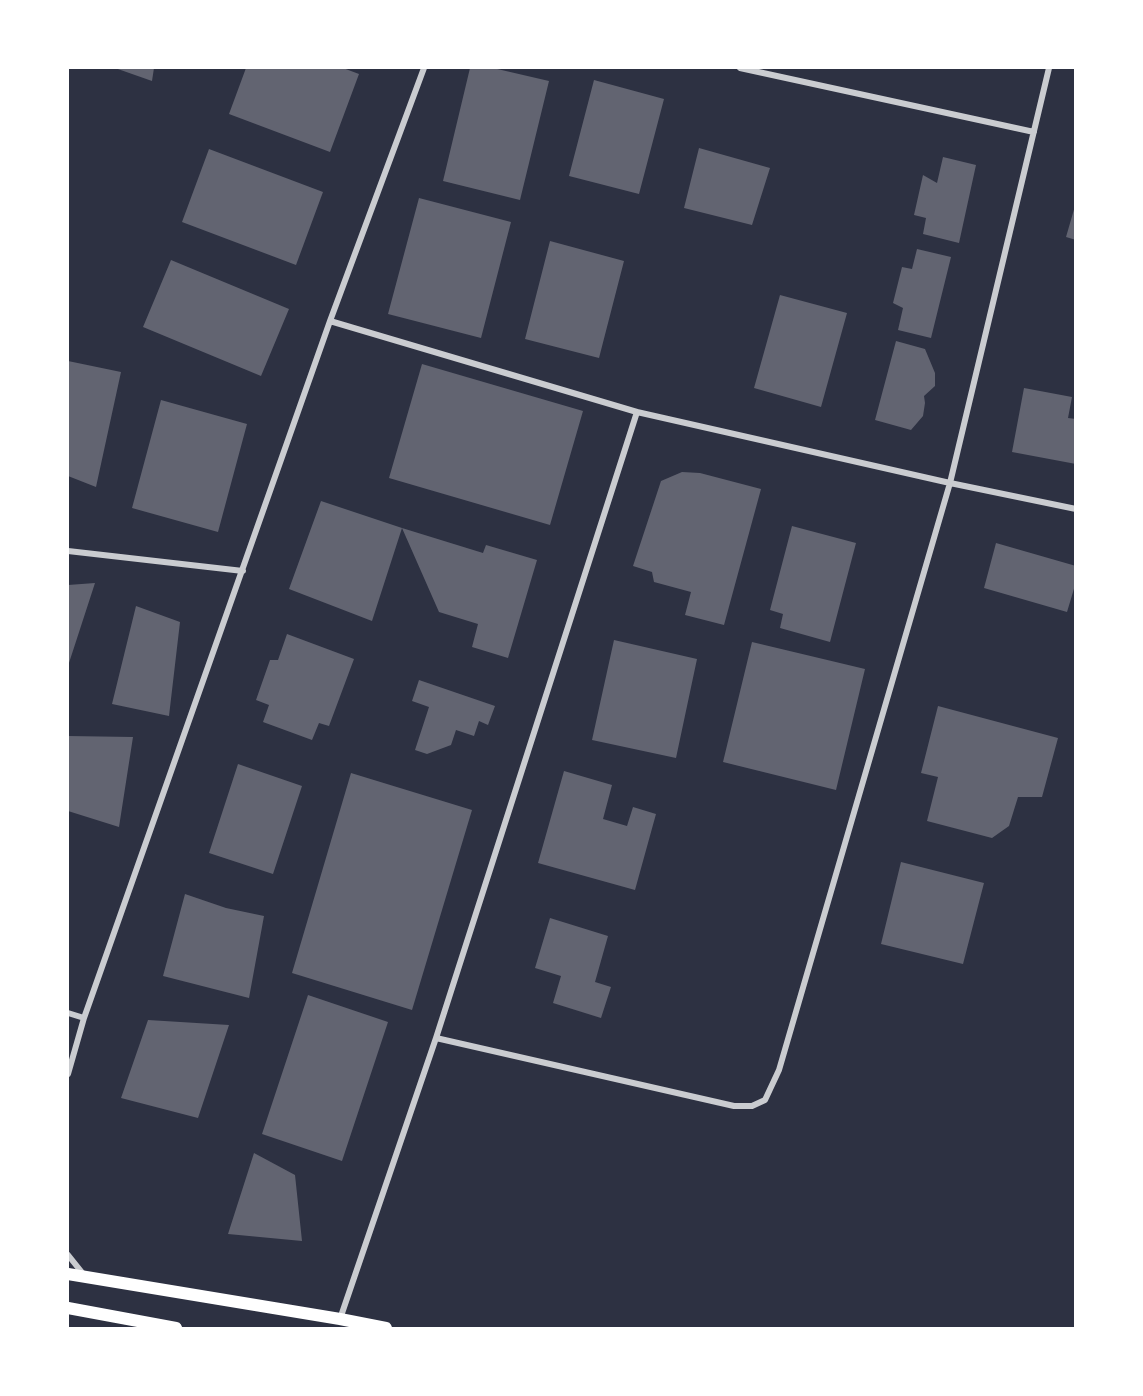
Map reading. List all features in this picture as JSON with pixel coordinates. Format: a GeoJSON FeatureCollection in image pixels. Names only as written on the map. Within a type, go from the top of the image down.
{"type":"FeatureCollection","features":[{"type":"Feature","properties":{"kind":"main road"},"geometry":{"type":"LineString","coordinates":[[68,1274],[340,1319],[386,1329]]}},
{"type":"Feature","properties":{"kind":"main road"},"geometry":{"type":"LineString","coordinates":[[68,1308],[176,1329]]}},
{"type":"Feature","properties":{"kind":"street"},"geometry":{"type":"LineString","coordinates":[[68,1074],[84,1018],[330,321],[424,68]]}},
{"type":"Feature","properties":{"kind":"street"},"geometry":{"type":"LineString","coordinates":[[740,68],[1034,132]]}},
{"type":"Feature","properties":{"kind":"street"},"geometry":{"type":"LineString","coordinates":[[436,1038],[734,1106],[752,1106],[765,1100],[783,1059],[950,483],[1049,68]]}},
{"type":"Feature","properties":{"kind":"street"},"geometry":{"type":"LineString","coordinates":[[330,321],[637,412],[1076,509]]}},
{"type":"Feature","properties":{"kind":"street"},"geometry":{"type":"LineString","coordinates":[[340,1319],[436,1038],[637,412]]}},
{"type":"Feature","properties":{"kind":"street"},"geometry":{"type":"LineString","coordinates":[[68,551],[243,571]]}},
{"type":"Feature","properties":{"kind":"street"},"geometry":{"type":"LineString","coordinates":[[68,1013],[84,1018]]}},
{"type":"Feature","properties":{"kind":"street"},"geometry":{"type":"LineString","coordinates":[[68,1255],[87,1278]]}},
{"type":"Feature","properties":{"kind":"building"},"geometry":{"type":"Polygon","coordinates":[[[115,68],[154,68],[152,81],[115,68]]]}},
{"type":"Feature","properties":{"kind":"building"},"geometry":{"type":"Polygon","coordinates":[[[246,68],[343,68],[359,74],[330,152],[229,114],[246,68]]]}},
{"type":"Feature","properties":{"kind":"building"},"geometry":{"type":"Polygon","coordinates":[[[470,68],[493,68],[549,81],[520,200],[443,181],[470,68]]]}},
{"type":"Feature","properties":{"kind":"building"},"geometry":{"type":"Polygon","coordinates":[[[594,80],[664,99],[639,194],[569,176],[594,80]]]}},
{"type":"Feature","properties":{"kind":"building"},"geometry":{"type":"Polygon","coordinates":[[[699,148],[770,168],[752,225],[684,208],[699,148]]]}},
{"type":"Feature","properties":{"kind":"building"},"geometry":{"type":"Polygon","coordinates":[[[209,149],[323,192],[296,265],[182,222],[209,149]]]}},
{"type":"Feature","properties":{"kind":"building"},"geometry":{"type":"Polygon","coordinates":[[[943,157],[976,165],[959,243],[923,234],[926,218],[914,215],[923,175],[937,183],[943,157]]]}},
{"type":"Feature","properties":{"kind":"building"},"geometry":{"type":"Polygon","coordinates":[[[419,198],[511,222],[481,338],[388,314],[419,198]]]}},
{"type":"Feature","properties":{"kind":"building"},"geometry":{"type":"Polygon","coordinates":[[[1076,207],[1076,240],[1066,237],[1076,207]]]}},
{"type":"Feature","properties":{"kind":"building"},"geometry":{"type":"Polygon","coordinates":[[[550,241],[624,261],[599,358],[525,339],[550,241]]]}},
{"type":"Feature","properties":{"kind":"building"},"geometry":{"type":"Polygon","coordinates":[[[917,249],[951,257],[931,338],[898,330],[903,308],[893,303],[902,267],[912,269],[917,249]]]}},
{"type":"Feature","properties":{"kind":"building"},"geometry":{"type":"Polygon","coordinates":[[[171,260],[289,309],[261,376],[143,327],[171,260]]]}},
{"type":"Feature","properties":{"kind":"building"},"geometry":{"type":"Polygon","coordinates":[[[780,295],[847,313],[821,407],[754,388],[780,295]]]}},
{"type":"Feature","properties":{"kind":"building"},"geometry":{"type":"Polygon","coordinates":[[[896,341],[925,349],[935,373],[935,386],[924,396],[923,416],[911,430],[875,420],[896,341]]]}},
{"type":"Feature","properties":{"kind":"building"},"geometry":{"type":"Polygon","coordinates":[[[68,361],[121,372],[96,487],[68,476],[68,361]]]}},
{"type":"Feature","properties":{"kind":"building"},"geometry":{"type":"Polygon","coordinates":[[[422,364],[583,411],[550,525],[389,478],[422,364]]]}},
{"type":"Feature","properties":{"kind":"building"},"geometry":{"type":"Polygon","coordinates":[[[1024,388],[1072,397],[1068,418],[1076,419],[1076,464],[1012,452],[1024,388]]]}},
{"type":"Feature","properties":{"kind":"building"},"geometry":{"type":"Polygon","coordinates":[[[161,400],[247,424],[218,532],[132,508],[161,400]]]}},
{"type":"Feature","properties":{"kind":"building"},"geometry":{"type":"Polygon","coordinates":[[[682,472],[700,473],[761,489],[724,625],[685,615],[691,592],[654,582],[652,572],[633,566],[661,481],[682,472]]]}},
{"type":"Feature","properties":{"kind":"building"},"geometry":{"type":"Polygon","coordinates":[[[321,501],[402,528],[372,621],[289,589],[321,501]]]}},
{"type":"Feature","properties":{"kind":"building"},"geometry":{"type":"Polygon","coordinates":[[[792,526],[856,543],[830,642],[780,628],[783,614],[770,610],[792,526]]]}},
{"type":"Feature","properties":{"kind":"building"},"geometry":{"type":"Polygon","coordinates":[[[402,528],[483,553],[486,545],[537,560],[508,658],[472,647],[478,624],[439,612],[402,528]]]}},
{"type":"Feature","properties":{"kind":"building"},"geometry":{"type":"Polygon","coordinates":[[[996,543],[1076,566],[1076,582],[1067,612],[984,588],[996,543]]]}},
{"type":"Feature","properties":{"kind":"building"},"geometry":{"type":"Polygon","coordinates":[[[95,583],[68,666],[68,585],[95,583]]]}},
{"type":"Feature","properties":{"kind":"building"},"geometry":{"type":"Polygon","coordinates":[[[136,606],[180,622],[169,716],[112,704],[136,606]]]}},
{"type":"Feature","properties":{"kind":"building"},"geometry":{"type":"Polygon","coordinates":[[[287,634],[354,659],[329,726],[319,723],[312,740],[263,722],[269,705],[256,700],[270,660],[278,660],[287,634]]]}},
{"type":"Feature","properties":{"kind":"building"},"geometry":{"type":"Polygon","coordinates":[[[614,640],[697,659],[676,758],[592,740],[614,640]]]}},
{"type":"Feature","properties":{"kind":"building"},"geometry":{"type":"Polygon","coordinates":[[[752,642],[865,669],[836,790],[723,762],[752,642]]]}},
{"type":"Feature","properties":{"kind":"building"},"geometry":{"type":"Polygon","coordinates":[[[419,680],[495,706],[488,725],[479,721],[474,736],[456,730],[451,745],[427,754],[415,750],[429,707],[412,701],[419,680]]]}},
{"type":"Feature","properties":{"kind":"building"},"geometry":{"type":"Polygon","coordinates":[[[938,706],[1058,738],[1042,797],[1018,797],[1009,826],[992,838],[927,821],[938,777],[921,773],[938,706]]]}},
{"type":"Feature","properties":{"kind":"building"},"geometry":{"type":"Polygon","coordinates":[[[68,736],[133,737],[119,827],[68,811],[68,736]]]}},
{"type":"Feature","properties":{"kind":"building"},"geometry":{"type":"Polygon","coordinates":[[[238,764],[302,786],[273,874],[209,853],[238,764]]]}},
{"type":"Feature","properties":{"kind":"building"},"geometry":{"type":"Polygon","coordinates":[[[564,771],[612,785],[603,819],[627,826],[633,807],[656,814],[635,890],[538,863],[564,771]]]}},
{"type":"Feature","properties":{"kind":"building"},"geometry":{"type":"Polygon","coordinates":[[[351,773],[472,810],[412,1010],[292,973],[351,773]]]}},
{"type":"Feature","properties":{"kind":"building"},"geometry":{"type":"Polygon","coordinates":[[[901,862],[984,883],[963,964],[881,944],[901,862]]]}},
{"type":"Feature","properties":{"kind":"building"},"geometry":{"type":"Polygon","coordinates":[[[185,894],[226,908],[264,916],[249,998],[163,976],[185,894]]]}},
{"type":"Feature","properties":{"kind":"building"},"geometry":{"type":"Polygon","coordinates":[[[550,918],[608,936],[595,982],[611,987],[601,1018],[553,1003],[561,976],[535,968],[550,918]]]}},
{"type":"Feature","properties":{"kind":"building"},"geometry":{"type":"Polygon","coordinates":[[[308,995],[388,1022],[342,1161],[262,1134],[308,995]]]}},
{"type":"Feature","properties":{"kind":"building"},"geometry":{"type":"Polygon","coordinates":[[[148,1020],[229,1025],[198,1118],[121,1098],[148,1020]]]}},
{"type":"Feature","properties":{"kind":"building"},"geometry":{"type":"Polygon","coordinates":[[[254,1153],[295,1175],[302,1241],[228,1234],[254,1153]]]}}]}
